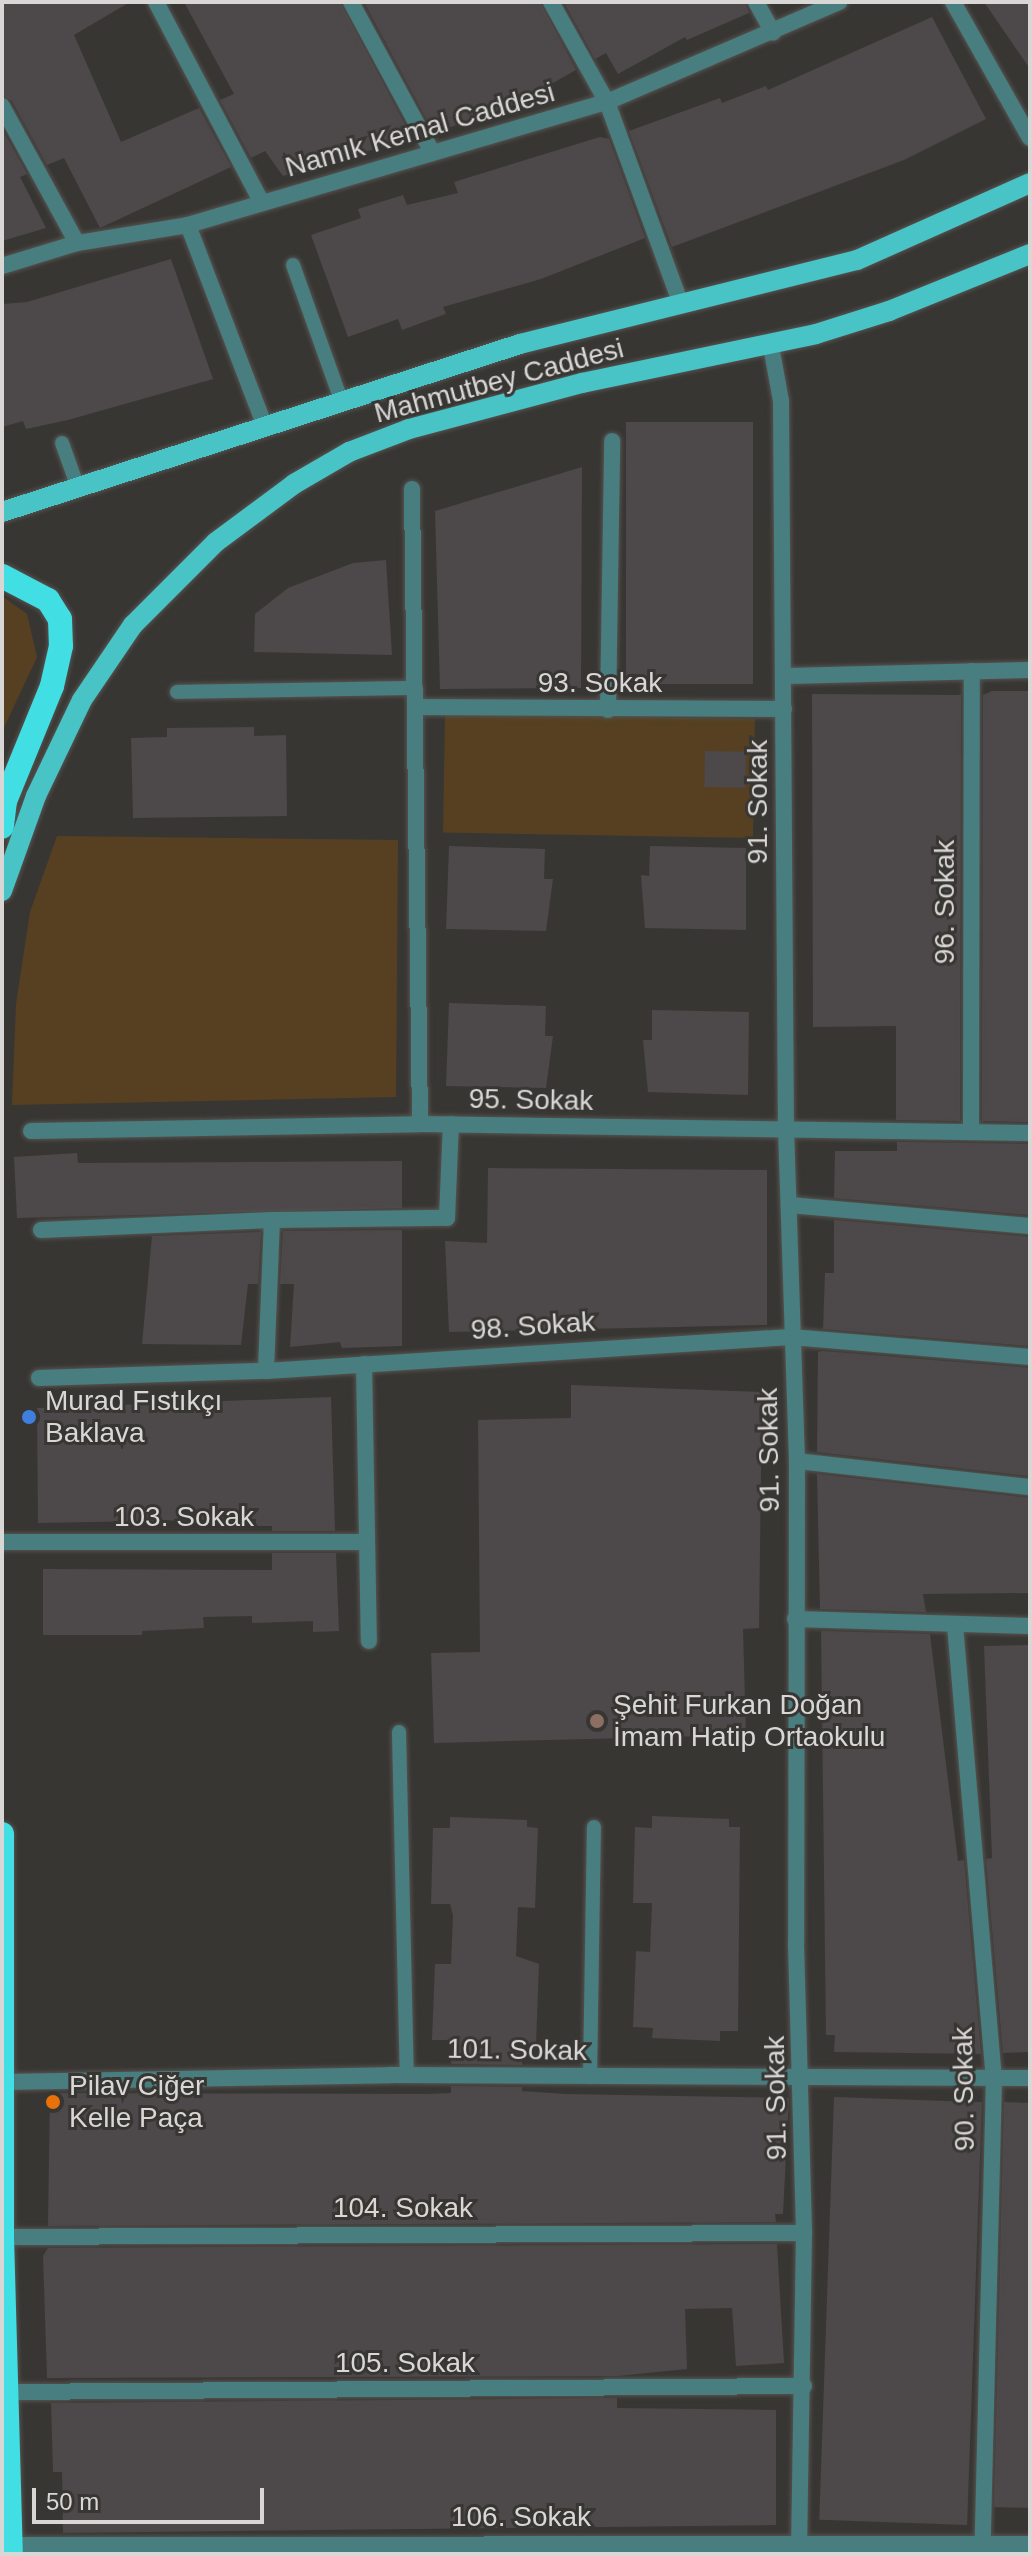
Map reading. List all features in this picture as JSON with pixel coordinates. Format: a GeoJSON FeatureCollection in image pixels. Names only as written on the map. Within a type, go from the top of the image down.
{"type":"FeatureCollection","features":[{"type":"Feature","properties":{"kind":"highway"},"geometry":{"type":"LineString","coordinates":[[2,576],[48,600],[60,619],[61,646],[52,686],[5,801],[2,827]]}},
{"type":"Feature","properties":{"kind":"highway"},"geometry":{"type":"LineString","coordinates":[[2,1834],[2,2237],[11,2550]]}},
{"type":"Feature","properties":{"kind":"main road","name":"Mahmutbey Caddesi"},"geometry":{"type":"LineString","coordinates":[[2,512],[264,424],[520,344],[857,260],[1030,183]]}},
{"type":"Feature","properties":{"kind":"main road","name":"Mahmutbey Caddesi"},"geometry":{"type":"LineString","coordinates":[[2,891],[36,796],[82,700],[133,625],[216,542],[294,484],[349,452],[409,429],[582,383],[771,346],[889,311],[1030,254]]}},
{"type":"Feature","properties":{"kind":"street"},"geometry":{"type":"LineString","coordinates":[[156,2],[262,203]]}},
{"type":"Feature","properties":{"kind":"street"},"geometry":{"type":"LineString","coordinates":[[351,2],[432,152]]}},
{"type":"Feature","properties":{"kind":"street"},"geometry":{"type":"LineString","coordinates":[[551,2],[607,102],[681,304]]}},
{"type":"Feature","properties":{"kind":"street"},"geometry":{"type":"LineString","coordinates":[[756,2],[773,33]]}},
{"type":"Feature","properties":{"kind":"street","name":"Namık Kemal Caddesi"},"geometry":{"type":"LineString","coordinates":[[2,266],[77,243],[188,225],[607,102],[839,2]]}},
{"type":"Feature","properties":{"kind":"street"},"geometry":{"type":"LineString","coordinates":[[953,2],[1030,138]]}},
{"type":"Feature","properties":{"kind":"street"},"geometry":{"type":"LineString","coordinates":[[2,106],[77,243]]}},
{"type":"Feature","properties":{"kind":"street"},"geometry":{"type":"LineString","coordinates":[[188,225],[264,424]]}},
{"type":"Feature","properties":{"kind":"street","name":"91. Sokak"},"geometry":{"type":"LineString","coordinates":[[771,346],[781,401],[786,1129],[797,1461],[796,1944],[803,2079],[804,2233],[804,2386],[799,2549]]}},
{"type":"Feature","properties":{"kind":"street"},"geometry":{"type":"LineString","coordinates":[[608,710],[612,441]]}},
{"type":"Feature","properties":{"kind":"street"},"geometry":{"type":"LineString","coordinates":[[412,489],[420,1124]]}},
{"type":"Feature","properties":{"kind":"street"},"geometry":{"type":"LineString","coordinates":[[785,676],[1030,670]]}},
{"type":"Feature","properties":{"kind":"street","name":"96. Sokak"},"geometry":{"type":"LineString","coordinates":[[971,1132],[972,671]]}},
{"type":"Feature","properties":{"kind":"street","name":"93. Sokak"},"geometry":{"type":"LineString","coordinates":[[417,707],[784,709]]}},
{"type":"Feature","properties":{"kind":"street"},"geometry":{"type":"LineString","coordinates":[[41,1230],[272,1220],[447,1218],[451,1124]]}},
{"type":"Feature","properties":{"kind":"street","name":"95. Sokak"},"geometry":{"type":"LineString","coordinates":[[31,1131],[451,1124],[1030,1133]]}},
{"type":"Feature","properties":{"kind":"street"},"geometry":{"type":"LineString","coordinates":[[789,1205],[1030,1226]]}},
{"type":"Feature","properties":{"kind":"street"},"geometry":{"type":"LineString","coordinates":[[266,1371],[272,1220]]}},
{"type":"Feature","properties":{"kind":"street","name":"98. Sokak"},"geometry":{"type":"LineString","coordinates":[[39,1378],[266,1371],[791,1337],[1030,1357]]}},
{"type":"Feature","properties":{"kind":"street"},"geometry":{"type":"LineString","coordinates":[[364,1364],[369,1641]]}},
{"type":"Feature","properties":{"kind":"street"},"geometry":{"type":"LineString","coordinates":[[797,1461],[1030,1487]]}},
{"type":"Feature","properties":{"kind":"street","name":"103. Sokak"},"geometry":{"type":"LineString","coordinates":[[2,1542],[367,1542]]}},
{"type":"Feature","properties":{"kind":"street"},"geometry":{"type":"LineString","coordinates":[[795,1619],[1030,1626]]}},
{"type":"Feature","properties":{"kind":"street","name":"90. Sokak"},"geometry":{"type":"LineString","coordinates":[[955,1625],[994,2078],[982,2549]]}},
{"type":"Feature","properties":{"kind":"street","name":"101. Sokak"},"geometry":{"type":"LineString","coordinates":[[3,2082],[407,2075],[1030,2078]]}},
{"type":"Feature","properties":{"kind":"street","name":"104. Sokak"},"geometry":{"type":"LineString","coordinates":[[2,2237],[804,2233]]}},
{"type":"Feature","properties":{"kind":"street","name":"105. Sokak"},"geometry":{"type":"LineString","coordinates":[[5,2392],[804,2386]]}},
{"type":"Feature","properties":{"kind":"street","name":"106. Sokak"},"geometry":{"type":"LineString","coordinates":[[11,2550],[982,2549],[1030,2544]]}},
{"type":"Feature","properties":{"kind":"lane"},"geometry":{"type":"LineString","coordinates":[[293,265],[341,400]]}},
{"type":"Feature","properties":{"kind":"lane"},"geometry":{"type":"LineString","coordinates":[[62,443],[77,485]]}},
{"type":"Feature","properties":{"kind":"lane"},"geometry":{"type":"LineString","coordinates":[[177,692],[416,688]]}},
{"type":"Feature","properties":{"kind":"lane"},"geometry":{"type":"LineString","coordinates":[[399,1732],[407,2075]]}},
{"type":"Feature","properties":{"kind":"lane"},"geometry":{"type":"LineString","coordinates":[[590,2077],[594,1827]]}},
{"type":"Feature","properties":{"kind":"shaded area"},"geometry":{"type":"Polygon","coordinates":[[[2,596],[27,614],[37,657],[2,732],[2,596]]]}},
{"type":"Feature","properties":{"kind":"shaded area"},"geometry":{"type":"Polygon","coordinates":[[[445,714],[755,719],[753,838],[443,833],[445,714]]]}},
{"type":"Feature","properties":{"kind":"shaded area"},"geometry":{"type":"Polygon","coordinates":[[[57,836],[398,840],[396,1097],[12,1105],[16,1004],[30,912],[57,836]]]}},
{"type":"Feature","properties":{"kind":"building"},"geometry":{"type":"Polygon","coordinates":[[[2,2],[130,2],[74,35],[121,142],[199,108],[231,167],[100,228],[64,158],[47,165],[12,101],[2,95],[2,2]]]}},
{"type":"Feature","properties":{"kind":"building"},"geometry":{"type":"Polygon","coordinates":[[[184,2],[340,2],[412,138],[283,176],[265,151],[251,158],[220,100],[234,94],[184,2]]]}},
{"type":"Feature","properties":{"kind":"building"},"geometry":{"type":"Polygon","coordinates":[[[364,2],[540,2],[576,70],[516,104],[434,133],[364,2]]]}},
{"type":"Feature","properties":{"kind":"building"},"geometry":{"type":"Polygon","coordinates":[[[564,2],[745,2],[749,13],[687,40],[685,37],[618,74],[606,53],[595,59],[564,2]]]}},
{"type":"Feature","properties":{"kind":"building"},"geometry":{"type":"Polygon","coordinates":[[[984,2],[1030,2],[1030,69],[984,2]]]}},
{"type":"Feature","properties":{"kind":"building"},"geometry":{"type":"Polygon","coordinates":[[[932,17],[986,119],[904,160],[672,247],[629,131],[720,98],[722,103],[766,86],[768,90],[932,17]]]}},
{"type":"Feature","properties":{"kind":"building"},"geometry":{"type":"Polygon","coordinates":[[[2,129],[27,174],[20,177],[46,228],[2,241],[2,129]]]}},
{"type":"Feature","properties":{"kind":"building"},"geometry":{"type":"Polygon","coordinates":[[[600,137],[609,139],[645,238],[541,279],[443,307],[446,314],[402,330],[398,319],[348,337],[311,235],[361,218],[358,209],[403,195],[407,205],[458,193],[454,182],[600,137]]]}},
{"type":"Feature","properties":{"kind":"building"},"geometry":{"type":"Polygon","coordinates":[[[171,259],[213,379],[68,420],[26,429],[23,421],[2,427],[2,304],[27,302],[171,259]]]}},
{"type":"Feature","properties":{"kind":"building"},"geometry":{"type":"Polygon","coordinates":[[[626,422],[753,422],[753,684],[626,684],[626,422]]]}},
{"type":"Feature","properties":{"kind":"building"},"geometry":{"type":"Polygon","coordinates":[[[582,467],[581,688],[440,689],[435,511],[582,467]]]}},
{"type":"Feature","properties":{"kind":"building"},"geometry":{"type":"Polygon","coordinates":[[[386,560],[392,655],[254,652],[255,614],[288,588],[353,563],[386,560]]]}},
{"type":"Feature","properties":{"kind":"building"},"geometry":{"type":"Polygon","coordinates":[[[992,691],[1030,691],[1030,1122],[982,1121],[983,695],[992,691]]]}},
{"type":"Feature","properties":{"kind":"building"},"geometry":{"type":"Polygon","coordinates":[[[812,694],[961,695],[960,1121],[896,1120],[896,1026],[813,1027],[812,694]]]}},
{"type":"Feature","properties":{"kind":"building"},"geometry":{"type":"Polygon","coordinates":[[[254,727],[254,736],[286,735],[287,816],[133,818],[131,738],[167,737],[167,728],[254,727]]]}},
{"type":"Feature","properties":{"kind":"building"},"geometry":{"type":"Polygon","coordinates":[[[705,751],[746,752],[745,788],[704,787],[705,751]]]}},
{"type":"Feature","properties":{"kind":"building"},"geometry":{"type":"Polygon","coordinates":[[[449,846],[545,849],[544,879],[553,879],[546,931],[446,929],[449,846]]]}},
{"type":"Feature","properties":{"kind":"building"},"geometry":{"type":"Polygon","coordinates":[[[650,846],[746,848],[746,930],[645,928],[641,875],[649,876],[650,846]]]}},
{"type":"Feature","properties":{"kind":"building"},"geometry":{"type":"Polygon","coordinates":[[[449,1003],[546,1006],[545,1036],[553,1036],[546,1088],[446,1086],[449,1003]]]}},
{"type":"Feature","properties":{"kind":"building"},"geometry":{"type":"Polygon","coordinates":[[[652,1010],[749,1012],[748,1095],[648,1092],[643,1040],[652,1040],[652,1010]]]}},
{"type":"Feature","properties":{"kind":"building"},"geometry":{"type":"Polygon","coordinates":[[[897,1142],[1030,1144],[1030,1215],[834,1198],[835,1151],[897,1151],[897,1142]]]}},
{"type":"Feature","properties":{"kind":"building"},"geometry":{"type":"Polygon","coordinates":[[[77,1153],[78,1163],[402,1161],[402,1208],[17,1218],[14,1157],[77,1153]]]}},
{"type":"Feature","properties":{"kind":"building"},"geometry":{"type":"Polygon","coordinates":[[[488,1168],[767,1170],[767,1325],[449,1332],[445,1241],[487,1243],[488,1168]]]}},
{"type":"Feature","properties":{"kind":"building"},"geometry":{"type":"Polygon","coordinates":[[[834,1220],[1030,1237],[1030,1346],[823,1329],[825,1273],[834,1273],[834,1220]]]}},
{"type":"Feature","properties":{"kind":"building"},"geometry":{"type":"Polygon","coordinates":[[[402,1230],[402,1346],[342,1348],[340,1342],[290,1347],[294,1284],[280,1284],[283,1231],[402,1230]]]}},
{"type":"Feature","properties":{"kind":"building"},"geometry":{"type":"Polygon","coordinates":[[[261,1232],[258,1284],[248,1284],[241,1345],[142,1344],[152,1236],[261,1232]]]}},
{"type":"Feature","properties":{"kind":"building"},"geometry":{"type":"Polygon","coordinates":[[[818,1352],[1030,1368],[1030,1476],[817,1452],[818,1352]]]}},
{"type":"Feature","properties":{"kind":"building"},"geometry":{"type":"Polygon","coordinates":[[[571,1385],[762,1392],[759,1628],[743,1629],[746,1735],[434,1743],[431,1653],[480,1652],[478,1420],[571,1418],[571,1385]]]}},
{"type":"Feature","properties":{"kind":"building"},"geometry":{"type":"Polygon","coordinates":[[[331,1397],[335,1531],[272,1531],[272,1526],[256,1526],[256,1519],[38,1523],[37,1408],[331,1397]]]}},
{"type":"Feature","properties":{"kind":"building"},"geometry":{"type":"Polygon","coordinates":[[[817,1474],[1030,1498],[1030,1593],[923,1594],[926,1612],[820,1609],[817,1474]]]}},
{"type":"Feature","properties":{"kind":"building"},"geometry":{"type":"Polygon","coordinates":[[[272,1553],[336,1553],[339,1631],[313,1632],[313,1621],[252,1623],[252,1616],[203,1617],[204,1628],[142,1631],[142,1635],[43,1635],[43,1569],[272,1570],[272,1553]]]}},
{"type":"Feature","properties":{"kind":"building"},"geometry":{"type":"Polygon","coordinates":[[[821,1631],[930,1634],[958,1861],[964,1860],[981,2054],[834,2052],[835,2035],[826,2035],[821,1631]]]}},
{"type":"Feature","properties":{"kind":"building"},"geometry":{"type":"Polygon","coordinates":[[[1030,1645],[1030,2052],[1003,2053],[986,1859],[992,1858],[984,1646],[1030,1645]]]}},
{"type":"Feature","properties":{"kind":"building"},"geometry":{"type":"Polygon","coordinates":[[[652,1816],[729,1819],[729,1827],[740,1827],[738,2031],[720,2031],[720,2041],[652,2038],[653,2028],[633,2027],[636,1951],[650,1952],[652,1903],[633,1903],[635,1827],[652,1828],[652,1816]]]}},
{"type":"Feature","properties":{"kind":"building"},"geometry":{"type":"Polygon","coordinates":[[[450,1817],[527,1820],[527,1827],[538,1828],[535,1908],[518,1907],[516,1956],[539,1964],[536,2044],[522,2044],[522,2065],[451,2064],[452,2040],[432,2040],[435,1964],[451,1964],[453,1915],[450,1904],[431,1904],[433,1828],[450,1828],[450,1817]]]}},
{"type":"Feature","properties":{"kind":"building"},"geometry":{"type":"Polygon","coordinates":[[[451,2086],[522,2087],[522,2091],[565,2094],[789,2098],[783,2214],[775,2214],[776,2222],[48,2226],[50,2093],[425,2094],[451,2093],[451,2086]]]}},
{"type":"Feature","properties":{"kind":"building"},"geometry":{"type":"Polygon","coordinates":[[[834,2097],[982,2102],[967,2525],[819,2520],[834,2097]]]}},
{"type":"Feature","properties":{"kind":"building"},"geometry":{"type":"Polygon","coordinates":[[[1004,2102],[1030,2103],[1030,2508],[994,2507],[1004,2102]]]}},
{"type":"Feature","properties":{"kind":"building"},"geometry":{"type":"Polygon","coordinates":[[[777,2244],[784,2363],[736,2366],[732,2308],[685,2309],[687,2369],[617,2376],[47,2378],[43,2256],[48,2248],[777,2244]]]}},
{"type":"Feature","properties":{"kind":"building"},"geometry":{"type":"Polygon","coordinates":[[[617,2398],[617,2408],[776,2410],[776,2525],[63,2533],[62,2472],[53,2472],[51,2403],[617,2398]]]}},
{"type":"Feature","properties":{"kind":"place","name":"Murad Fıstıkçı Baklava"},"geometry":{"type":"Point","coordinates":[29,1417]}},
{"type":"Feature","properties":{"kind":"place","name":"Şehit Furkan Doğan İmam Hatip Ortaokulu"},"geometry":{"type":"Point","coordinates":[597,1721]}},
{"type":"Feature","properties":{"kind":"place","name":"Pilav Ciğer Kelle Paça"},"geometry":{"type":"Point","coordinates":[53,2102]}}]}
